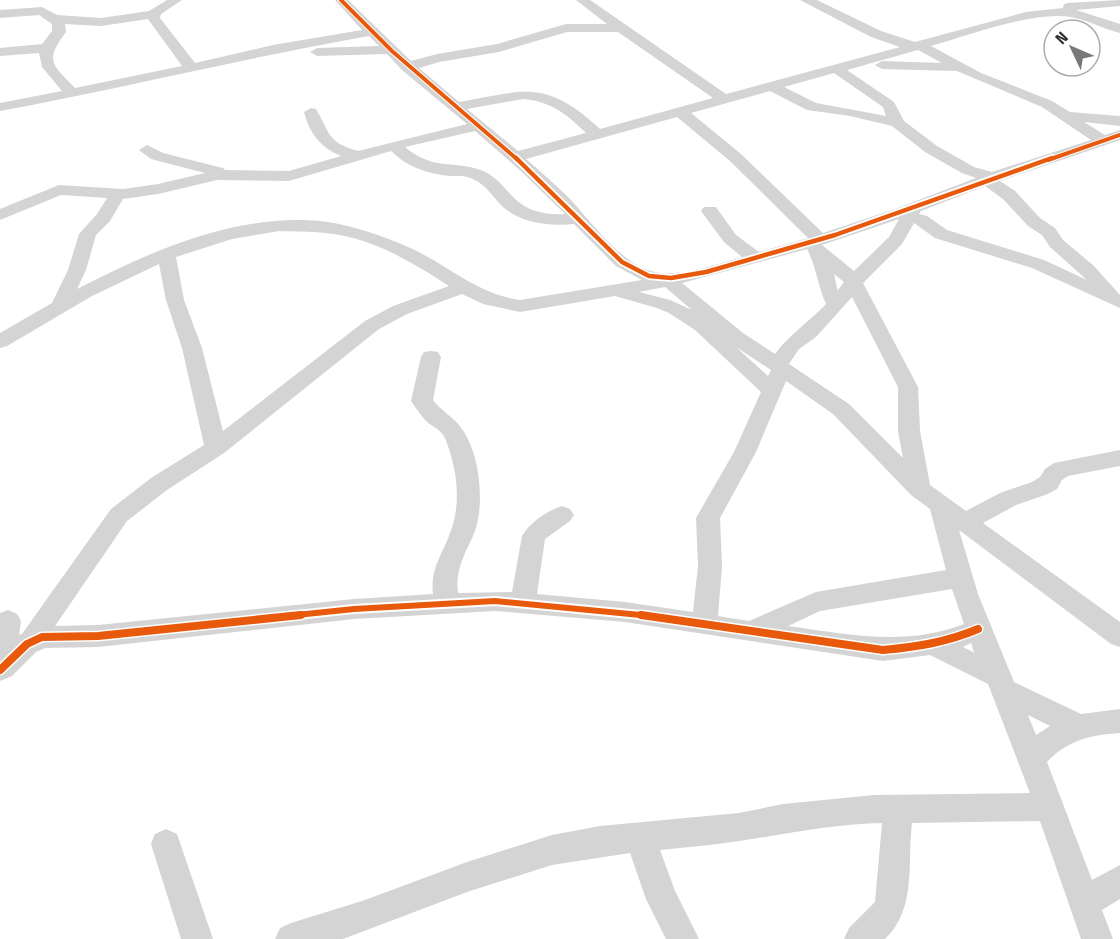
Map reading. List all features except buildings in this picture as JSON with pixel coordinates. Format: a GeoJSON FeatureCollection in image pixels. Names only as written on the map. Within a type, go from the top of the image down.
{"type":"FeatureCollection","features":[{"type":"Feature","properties":{"kind":"street"},"geometry":{"type":"LineString","coordinates":[[1,12],[23,0]]}},
{"type":"Feature","properties":{"kind":"street"},"geometry":{"type":"LineString","coordinates":[[341,0],[407,67],[515,157],[556,194],[577,219],[631,269],[667,280],[736,337],[841,409],[930,497],[1120,636]]}},
{"type":"Feature","properties":{"kind":"street"},"geometry":{"type":"LineString","coordinates":[[582,0],[619,28],[724,99]]}},
{"type":"Feature","properties":{"kind":"street"},"geometry":{"type":"LineString","coordinates":[[809,0],[876,34],[918,47],[993,84],[1047,104],[1086,130],[1111,138],[1120,154]]}},
{"type":"Feature","properties":{"kind":"street"},"geometry":{"type":"LineString","coordinates":[[1048,0],[1065,10],[1120,29]]}},
{"type":"Feature","properties":{"kind":"street"},"geometry":{"type":"LineString","coordinates":[[55,20],[101,22],[154,14],[177,2]]}},
{"type":"Feature","properties":{"kind":"street"},"geometry":{"type":"LineString","coordinates":[[515,157],[681,113],[967,32],[1051,11],[1120,2]]}},
{"type":"Feature","properties":{"kind":"street"},"geometry":{"type":"LineString","coordinates":[[0,52],[46,48],[59,32],[60,27],[37,5],[1,12]]}},
{"type":"Feature","properties":{"kind":"street"},"geometry":{"type":"LineString","coordinates":[[586,27],[595,10]]}},
{"type":"Feature","properties":{"kind":"street"},"geometry":{"type":"LineString","coordinates":[[154,14],[154,18],[191,68]]}},
{"type":"Feature","properties":{"kind":"street"},"geometry":{"type":"LineString","coordinates":[[407,67],[437,58],[515,45],[554,31],[586,27],[619,28]]}},
{"type":"Feature","properties":{"kind":"street"},"geometry":{"type":"LineString","coordinates":[[0,107],[371,32]]}},
{"type":"Feature","properties":{"kind":"street"},"geometry":{"type":"LineString","coordinates":[[896,41],[967,32]]}},
{"type":"Feature","properties":{"kind":"street"},"geometry":{"type":"LineString","coordinates":[[46,48],[50,66],[58,79],[72,93]]}},
{"type":"Feature","properties":{"kind":"street"},"geometry":{"type":"LineString","coordinates":[[259,53],[389,50]]}},
{"type":"Feature","properties":{"kind":"street"},"geometry":{"type":"LineString","coordinates":[[859,63],[963,69]]}},
{"type":"Feature","properties":{"kind":"street"},"geometry":{"type":"LineString","coordinates":[[837,69],[889,105],[897,123]]}},
{"type":"Feature","properties":{"kind":"street"},"geometry":{"type":"LineString","coordinates":[[773,87],[812,106],[897,123],[931,149],[962,167],[990,179],[1009,195],[1034,222],[1049,232],[1056,243],[1100,281],[1116,300]]}},
{"type":"Feature","properties":{"kind":"street"},"geometry":{"type":"LineString","coordinates":[[796,100],[840,99],[872,94]]}},
{"type":"Feature","properties":{"kind":"street"},"geometry":{"type":"LineString","coordinates":[[453,107],[518,95],[538,95],[562,105],[598,135]]}},
{"type":"Feature","properties":{"kind":"street"},"geometry":{"type":"LineString","coordinates":[[310,112],[317,130],[330,146],[357,155]]}},
{"type":"Feature","properties":{"kind":"street"},"geometry":{"type":"LineString","coordinates":[[681,113],[706,130],[736,156],[817,246],[854,281],[908,387],[909,431],[930,497],[1097,939]]}},
{"type":"Feature","properties":{"kind":"street"},"geometry":{"type":"LineString","coordinates":[[1068,116],[1120,121]]}},
{"type":"Feature","properties":{"kind":"street"},"geometry":{"type":"LineString","coordinates":[[0,215],[59,190],[118,194],[158,189],[204,177],[289,176],[394,145],[478,126]]}},
{"type":"Feature","properties":{"kind":"street"},"geometry":{"type":"LineString","coordinates":[[0,342],[59,308],[166,253],[212,238],[267,227],[327,227],[347,230],[416,257],[463,287],[494,302],[520,306],[615,291],[817,246],[911,212],[990,179],[1111,138]]}},
{"type":"Feature","properties":{"kind":"street"},"geometry":{"type":"LineString","coordinates":[[394,145],[419,165],[438,170],[467,172],[483,177],[515,208],[527,214],[542,219],[577,219]]}},
{"type":"Feature","properties":{"kind":"street"},"geometry":{"type":"LineString","coordinates":[[147,150],[157,156],[230,175]]}},
{"type":"Feature","properties":{"kind":"street"},"geometry":{"type":"LineString","coordinates":[[962,167],[1030,152],[1060,156]]}},
{"type":"Feature","properties":{"kind":"street"},"geometry":{"type":"LineString","coordinates":[[59,308],[76,270],[88,234],[104,217],[118,194]]}},
{"type":"Feature","properties":{"kind":"street"},"geometry":{"type":"LineString","coordinates":[[710,211],[726,236],[738,248],[757,258]]}},
{"type":"Feature","properties":{"kind":"street"},"geometry":{"type":"LineString","coordinates":[[705,625],[710,566],[708,518],[745,452],[780,366],[792,345],[809,333],[854,281],[896,240],[911,212]]}},
{"type":"Feature","properties":{"kind":"street"},"geometry":{"type":"LineString","coordinates":[[911,212],[941,234],[1038,264],[1116,300]]}},
{"type":"Feature","properties":{"kind":"street"},"geometry":{"type":"LineString","coordinates":[[817,246],[828,288],[836,304]]}},
{"type":"Feature","properties":{"kind":"street"},"geometry":{"type":"LineString","coordinates":[[166,253],[176,300],[192,348],[216,448]]}},
{"type":"Feature","properties":{"kind":"street"},"geometry":{"type":"LineString","coordinates":[[1,669],[27,644],[39,636],[119,515],[159,484],[216,448],[372,325],[400,309],[463,287]]}},
{"type":"Feature","properties":{"kind":"street"},"geometry":{"type":"LineString","coordinates":[[615,291],[674,308],[687,315],[753,376],[772,390]]}},
{"type":"Feature","properties":{"kind":"street"},"geometry":{"type":"LineString","coordinates":[[431,357],[422,392],[422,401],[434,416],[454,433],[466,467],[469,502],[462,534],[452,552],[444,580],[447,604]]}},
{"type":"Feature","properties":{"kind":"street"},"geometry":{"type":"LineString","coordinates":[[964,523],[1008,500],[1040,488],[1049,483],[1053,475],[1062,470],[1120,458]]}},
{"type":"Feature","properties":{"kind":"street"},"geometry":{"type":"LineString","coordinates":[[524,603],[534,536],[562,515]]}},
{"type":"Feature","properties":{"kind":"street"},"geometry":{"type":"LineString","coordinates":[[750,632],[816,602],[961,578]]}},
{"type":"Feature","properties":{"kind":"street"},"geometry":{"type":"LineString","coordinates":[[1,669],[4,619],[39,636],[98,636],[354,609],[495,601],[625,612],[883,650],[952,640],[978,629]]}},
{"type":"Feature","properties":{"kind":"street"},"geometry":{"type":"LineString","coordinates":[[932,644],[1000,683],[1070,731]]}},
{"type":"Feature","properties":{"kind":"street"},"geometry":{"type":"LineString","coordinates":[[1026,747],[1099,722],[1120,722]]}},
{"type":"Feature","properties":{"kind":"street"},"geometry":{"type":"LineString","coordinates":[[291,939],[365,916],[467,877],[552,850],[600,841],[739,827],[783,818],[825,813],[899,809],[1049,807]]}},
{"type":"Feature","properties":{"kind":"street"},"geometry":{"type":"LineString","coordinates":[[860,939],[882,922],[892,902],[895,883],[893,863],[899,809]]}},
{"type":"Feature","properties":{"kind":"street"},"geometry":{"type":"LineString","coordinates":[[640,837],[662,899],[683,939]]}},
{"type":"Feature","properties":{"kind":"street"},"geometry":{"type":"LineString","coordinates":[[166,844],[197,939]]}},
{"type":"Feature","properties":{"kind":"street"},"geometry":{"type":"LineString","coordinates":[[1084,903],[1120,881]]}},
{"type":"Feature","properties":{"kind":"cycle path"},"geometry":{"type":"LineString","coordinates":[[341,0],[418,75],[528,168],[610,252],[635,271],[660,278],[683,277],[706,272],[797,247],[901,213],[960,189],[1120,135]]}},
{"type":"Feature","properties":{"kind":"cycle path"},"geometry":{"type":"LineString","coordinates":[[0,670],[27,644],[42,637],[98,636],[354,609],[495,601],[625,612],[883,650],[918,647],[952,640],[978,629]]}}]}
